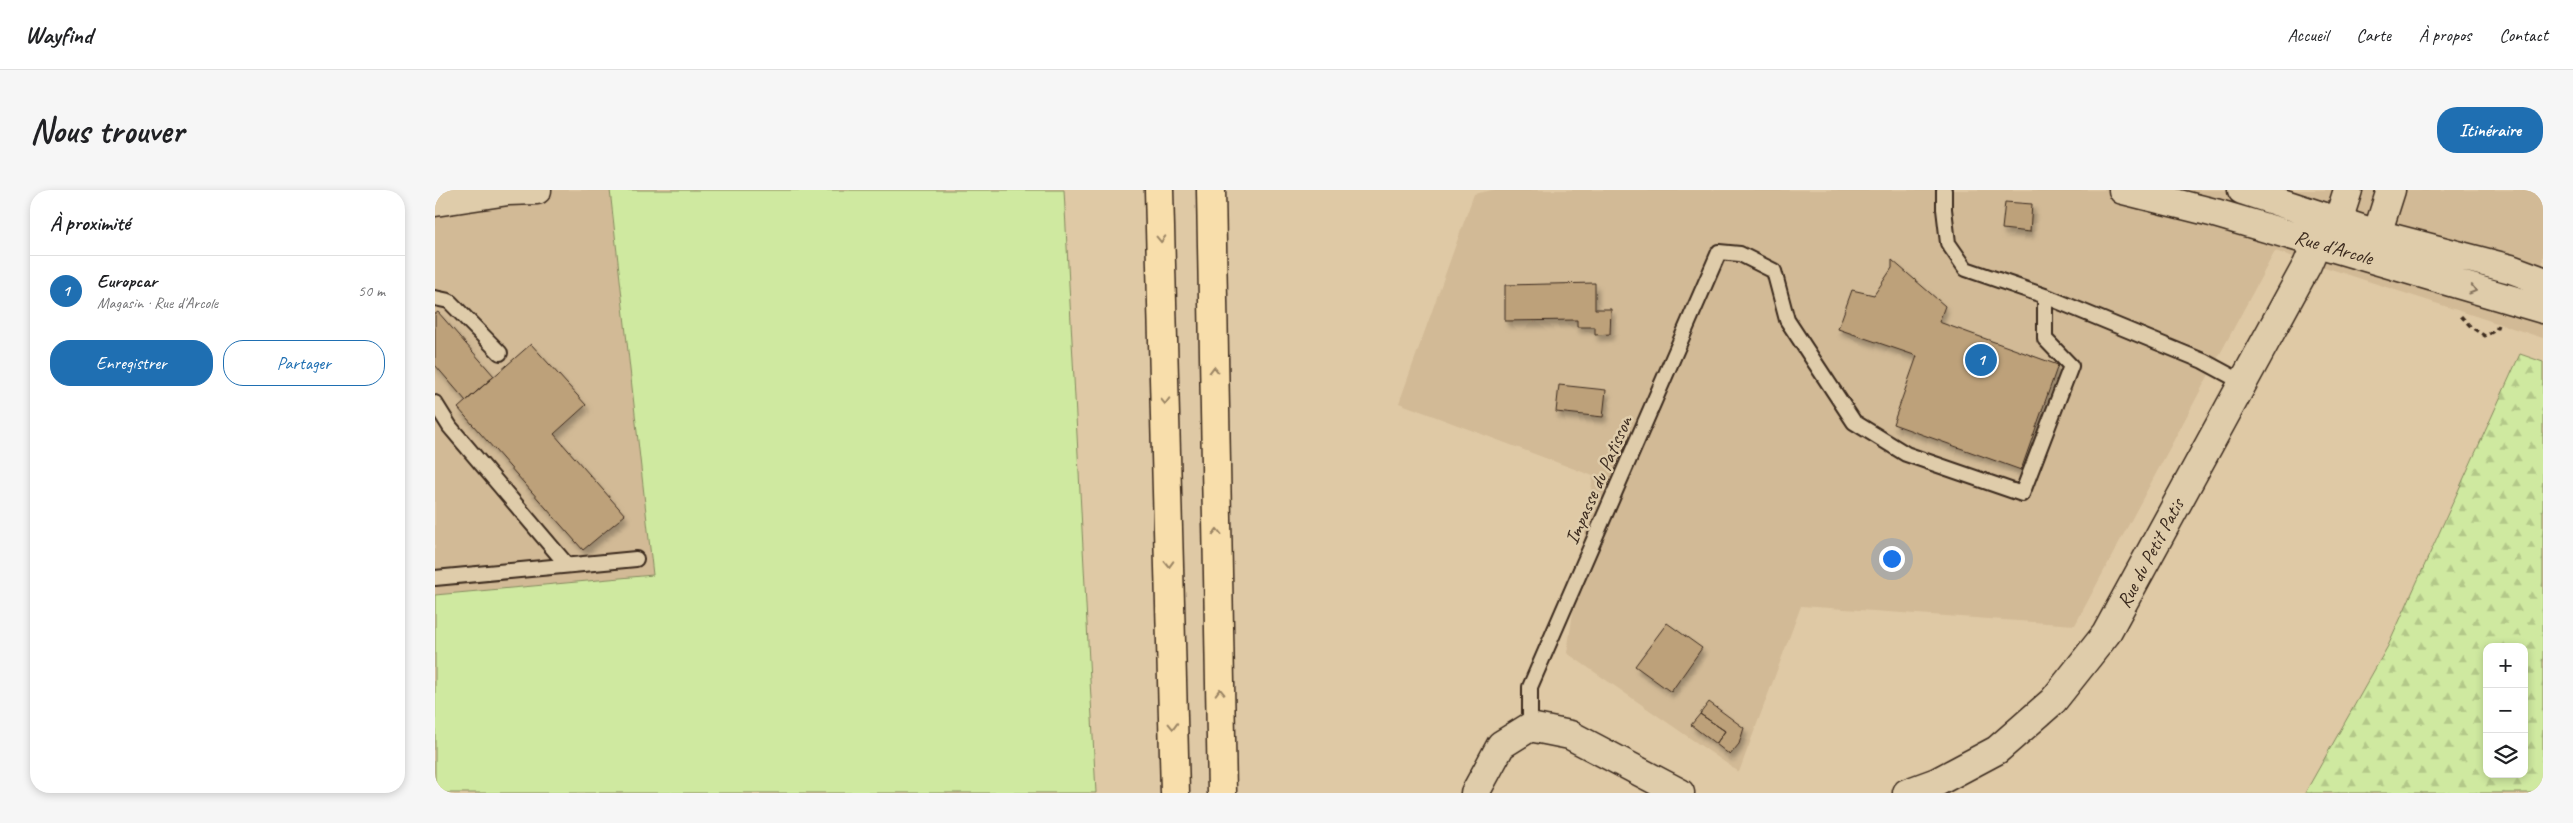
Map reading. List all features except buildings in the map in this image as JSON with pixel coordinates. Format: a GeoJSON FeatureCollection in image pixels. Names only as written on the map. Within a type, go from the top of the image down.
{"type":"FeatureCollection","features":[{"type":"Feature","properties":{"kind":"highway"},"geometry":{"type":"LineString","coordinates":[[1159,190],[1175,793]]}},
{"type":"Feature","properties":{"kind":"highway"},"geometry":{"type":"LineString","coordinates":[[1211,190],[1222,793]]}},
{"type":"Feature","properties":{"kind":"street"},"geometry":{"type":"LineString","coordinates":[[435,202],[505,191],[537,190]]}},
{"type":"Feature","properties":{"kind":"street","name":"Rue d'Arcole"},"geometry":{"type":"LineString","coordinates":[[2242,190],[2326,231],[2543,309]]}},
{"type":"Feature","properties":{"kind":"street","name":"Rue du Petit Patis"},"geometry":{"type":"LineString","coordinates":[[1907,793],[1937,782],[1997,750],[2053,701],[2106,634],[2348,190]]}},
{"type":"Feature","properties":{"kind":"street"},"geometry":{"type":"LineString","coordinates":[[2377,234],[2391,190]]}},
{"type":"Feature","properties":{"kind":"street","name":"Rue d'Arcole"},"geometry":{"type":"LineString","coordinates":[[2129,191],[2326,231],[2377,234],[2511,269],[2543,281]]}},
{"type":"Feature","properties":{"kind":"street"},"geometry":{"type":"LineString","coordinates":[[2326,231],[2406,258],[2475,261]]}},
{"type":"Feature","properties":{"kind":"street"},"geometry":{"type":"LineString","coordinates":[[1475,793],[1501,745],[1530,727],[1570,734],[1680,793]]}},
{"type":"Feature","properties":{"kind":"lane"},"geometry":{"type":"LineString","coordinates":[[1944,190],[1944,209],[1949,243],[1966,269],[2045,296],[2203,361],[2242,382]]}},
{"type":"Feature","properties":{"kind":"lane","name":"Impasse du Patisson"},"geometry":{"type":"LineString","coordinates":[[1530,727],[1530,687],[1719,252],[1740,254],[1774,271],[1787,320],[1854,422],[1905,454],[2022,494],[2071,366],[2045,339],[2045,296]]}},
{"type":"Feature","properties":{"kind":"lane"},"geometry":{"type":"LineString","coordinates":[[435,298],[449,301],[500,353]]}},
{"type":"Feature","properties":{"kind":"lane"},"geometry":{"type":"LineString","coordinates":[[435,403],[450,427],[567,565]]}},
{"type":"Feature","properties":{"kind":"lane"},"geometry":{"type":"LineString","coordinates":[[435,578],[636,558]]}},
{"type":"Feature","properties":{"kind":"shaded area"},"geometry":{"type":"Polygon","coordinates":[[[435,190],[610,190],[653,575],[435,595],[435,190]]]}},
{"type":"Feature","properties":{"kind":"shaded area"},"geometry":{"type":"Polygon","coordinates":[[[1492,190],[2543,190],[2543,338],[2275,251],[2075,625],[1801,606],[1739,772],[1567,653],[1593,476],[1399,403],[1474,194],[1492,190]]]}},
{"type":"Feature","properties":{"kind":"green space"},"geometry":{"type":"Polygon","coordinates":[[[610,190],[1064,190],[1096,793],[435,793],[435,595],[653,575],[610,190]]]}},
{"type":"Feature","properties":{"kind":"green space"},"geometry":{"type":"Polygon","coordinates":[[[2520,354],[2543,362],[2543,793],[2305,793],[2388,646],[2520,354]]]}},
{"type":"Feature","properties":{"kind":"place","name":"Europcar"},"geometry":{"type":"Point","coordinates":[1981,360]}}]}
